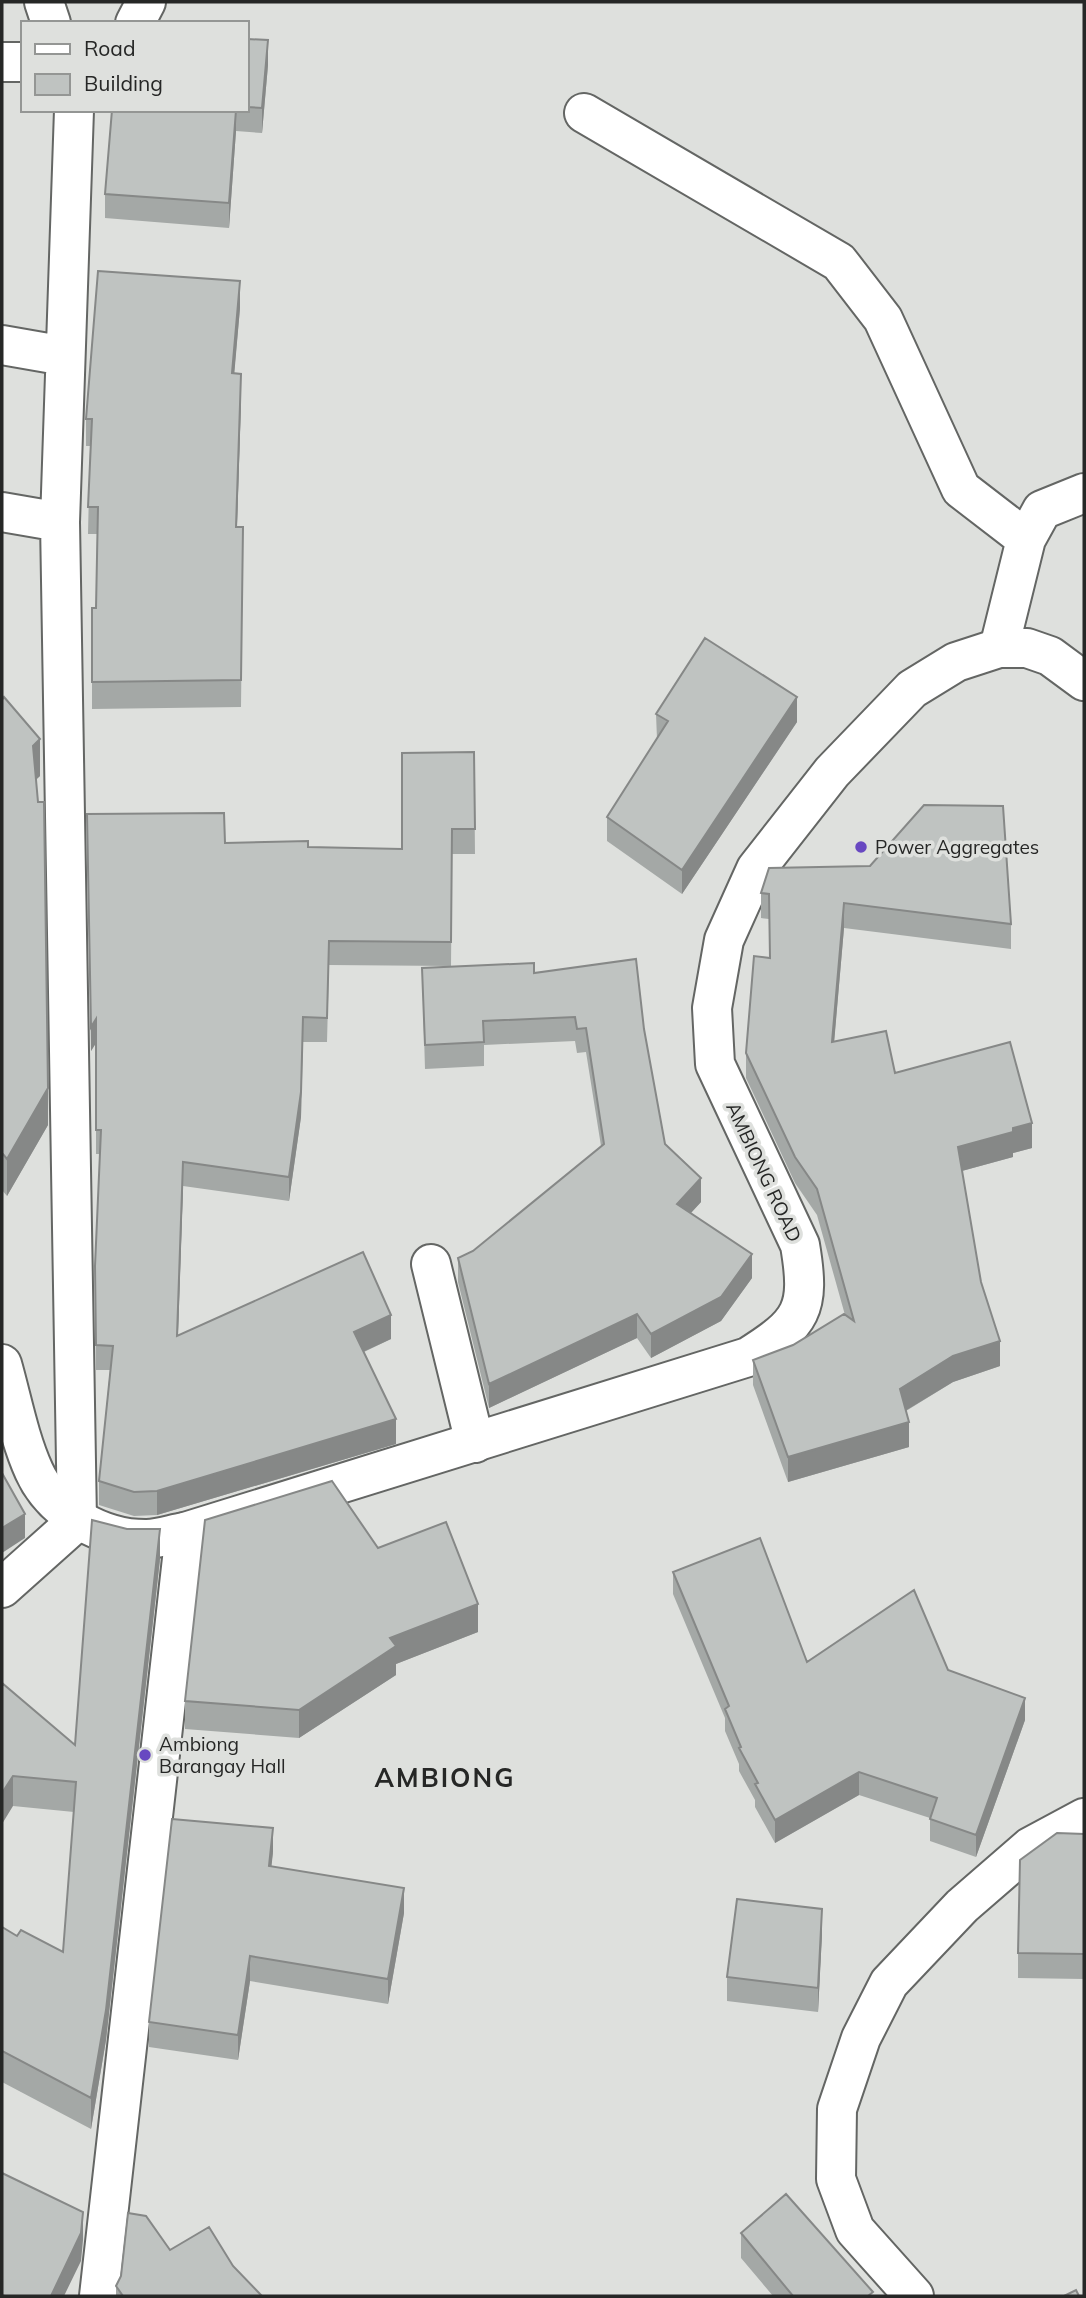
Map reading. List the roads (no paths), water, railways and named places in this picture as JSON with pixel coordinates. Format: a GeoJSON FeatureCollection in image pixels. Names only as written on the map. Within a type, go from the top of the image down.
{"type":"FeatureCollection","features":[{"type":"Feature","properties":{"kind":"street"},"geometry":{"type":"LineString","coordinates":[[44,2],[50,21]]}},
{"type":"Feature","properties":{"kind":"street"},"geometry":{"type":"LineString","coordinates":[[136,21],[146,2]]}},
{"type":"Feature","properties":{"kind":"street"},"geometry":{"type":"LineString","coordinates":[[2,62],[21,62]]}},
{"type":"Feature","properties":{"kind":"street"},"geometry":{"type":"LineString","coordinates":[[2,1588],[77,1521],[60,522],[74,112]]}},
{"type":"Feature","properties":{"kind":"street"},"geometry":{"type":"LineString","coordinates":[[584,113],[839,262],[883,319],[961,489],[1026,539]]}},
{"type":"Feature","properties":{"kind":"street"},"geometry":{"type":"LineString","coordinates":[[2,345],[65,356]]}},
{"type":"Feature","properties":{"kind":"street"},"geometry":{"type":"LineString","coordinates":[[999,648],[1026,539],[1042,510],[1084,493]]}},
{"type":"Feature","properties":{"kind":"street"},"geometry":{"type":"LineString","coordinates":[[2,512],[60,522]]}},
{"type":"Feature","properties":{"kind":"street","name":"AMBIONG ROAD"},"geometry":{"type":"LineString","coordinates":[[77,1521],[108,1533],[147,1539],[185,1532],[748,1357],[783,1335],[800,1314],[806,1278],[800,1245],[715,1064],[712,1008],[724,940],[756,869],[832,772],[912,689],[956,662],[999,648],[1027,648],[1050,656],[1084,681]]}},
{"type":"Feature","properties":{"kind":"street"},"geometry":{"type":"LineString","coordinates":[[430,1264],[475,1443]]}},
{"type":"Feature","properties":{"kind":"street"},"geometry":{"type":"LineString","coordinates":[[2,1364],[34,1472],[52,1497],[77,1521]]}},
{"type":"Feature","properties":{"kind":"street"},"geometry":{"type":"LineString","coordinates":[[99,2296],[185,1532]]}},
{"type":"Feature","properties":{"kind":"street"},"geometry":{"type":"LineString","coordinates":[[914,2296],[855,2230],[836,2179],[837,2109],[861,2038],[888,1983],[962,1906],[1030,1847],[1084,1818]]}},
{"type":"Feature","properties":{"kind":"place","name":"Power Aggregates"},"geometry":{"type":"Point","coordinates":[861,847]}},
{"type":"Feature","properties":{"kind":"place","name":"Ambiong Barangay Hall"},"geometry":{"type":"Point","coordinates":[145,1755]}},
{"type":"Feature","properties":{"kind":"district","name":"AMBIONG"},"geometry":{"type":"Point","coordinates":[445,1778]}}]}
